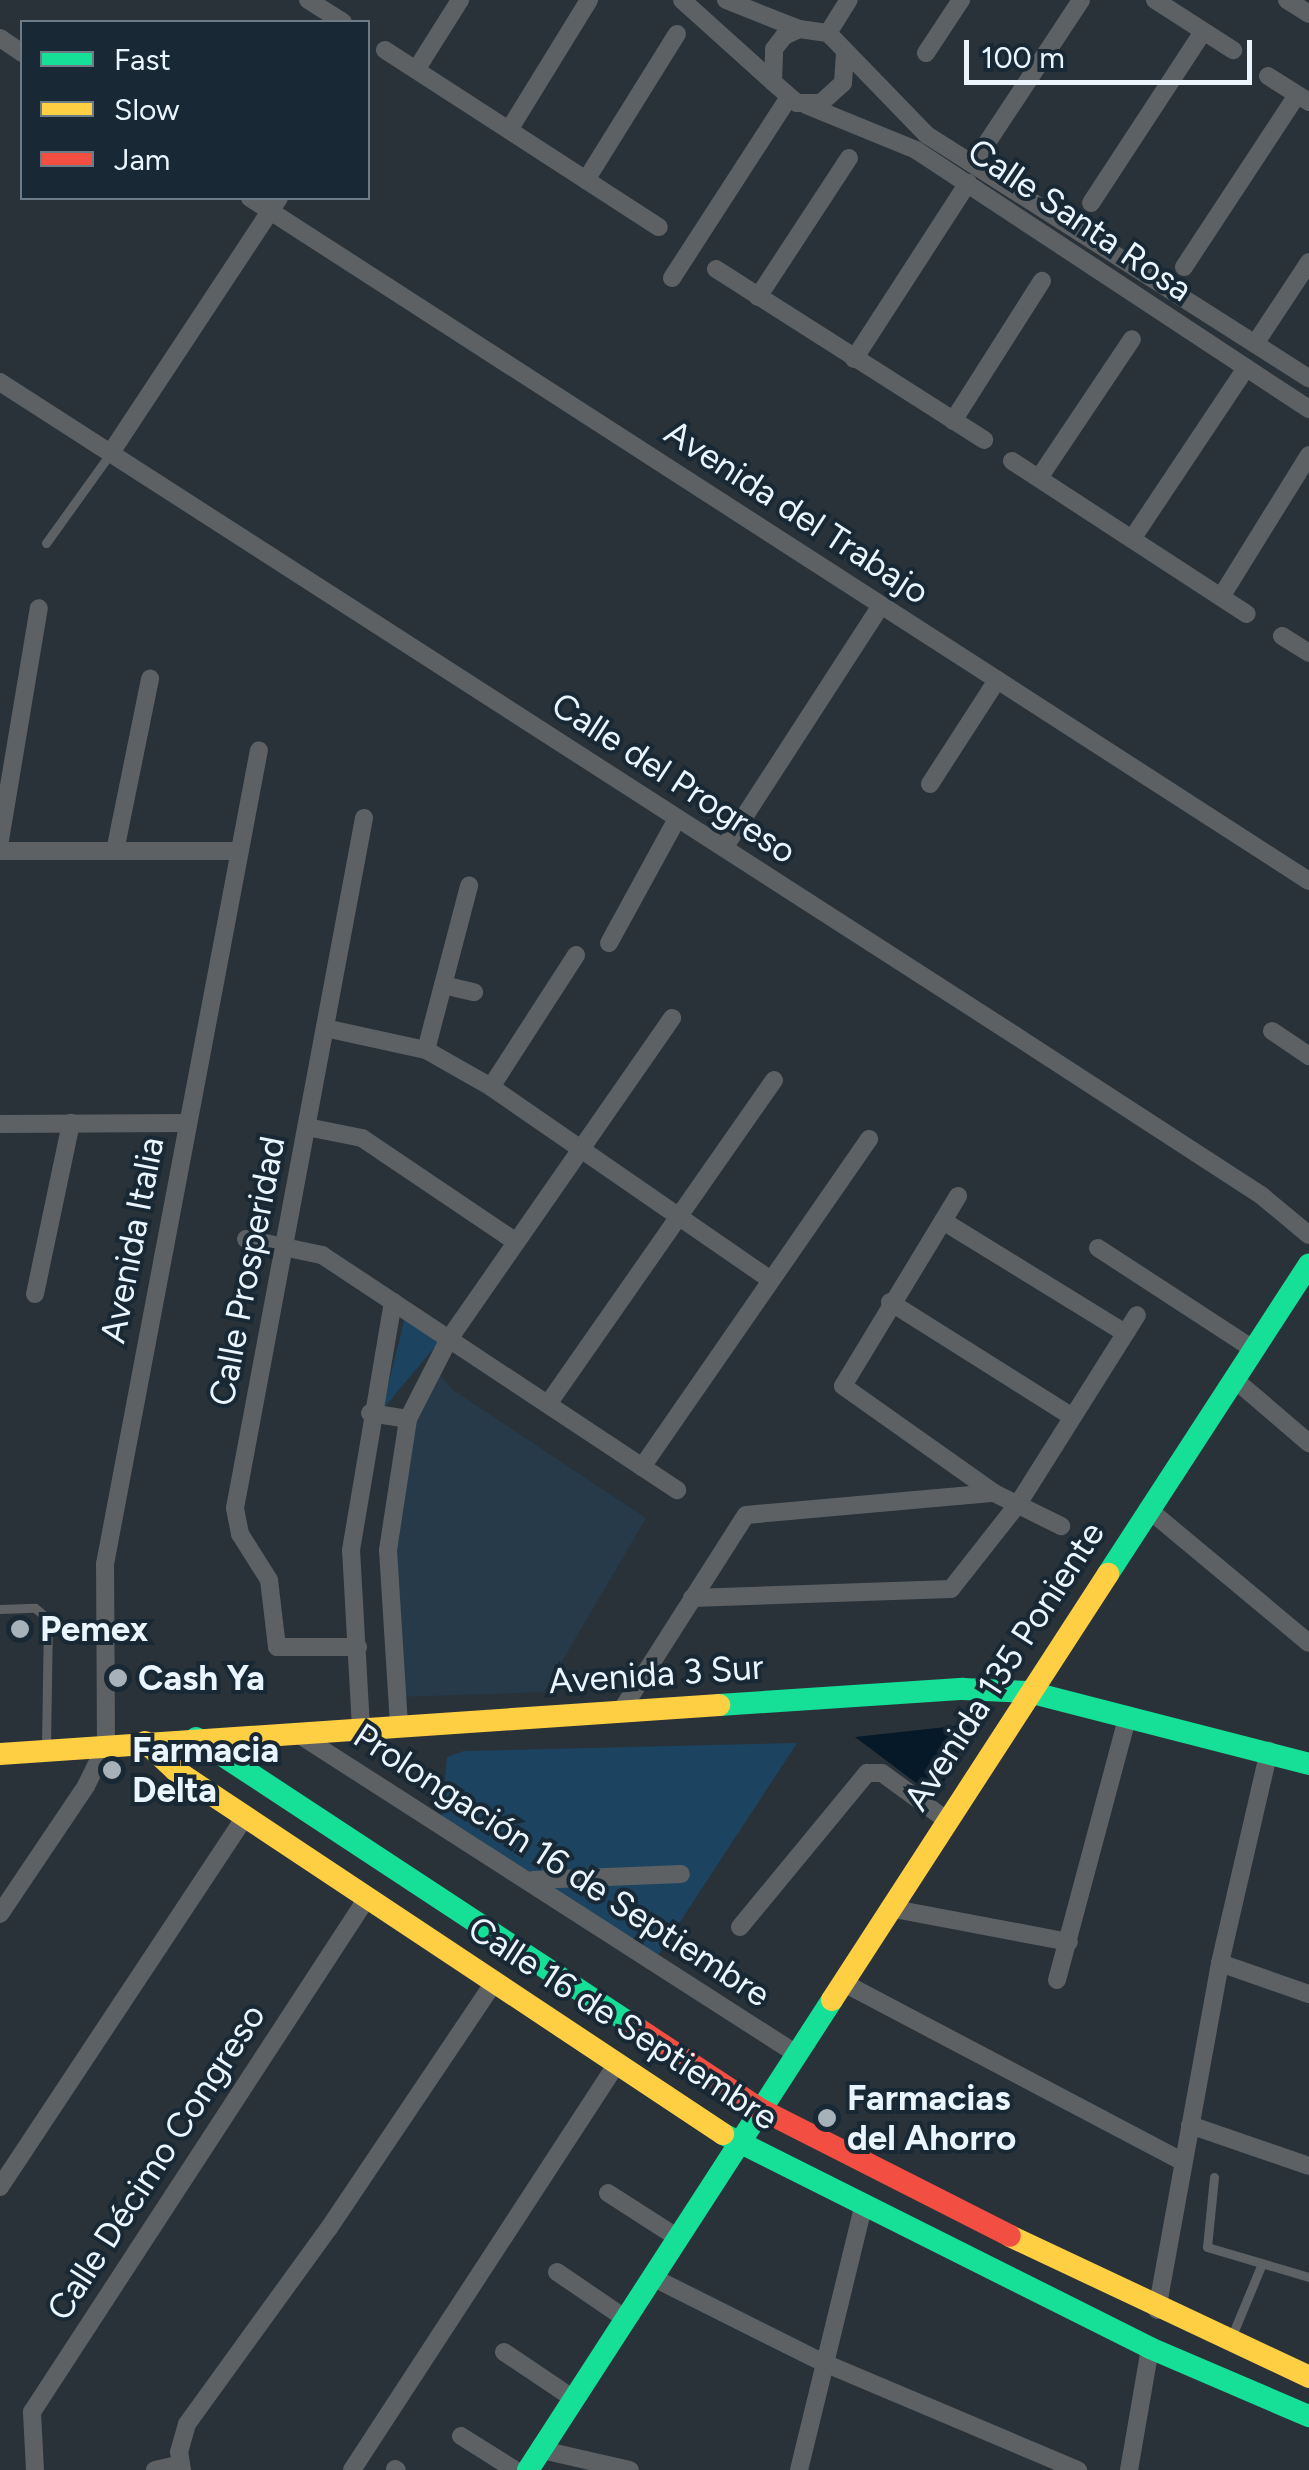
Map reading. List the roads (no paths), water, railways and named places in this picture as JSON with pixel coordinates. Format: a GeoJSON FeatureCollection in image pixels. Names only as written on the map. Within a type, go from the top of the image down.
{"type":"FeatureCollection","features":[{"type":"Feature","properties":{"kind":"main road","name":"Avenida 135 Poniente"},"geometry":{"type":"LineString","coordinates":[[528,2470],[945,1820],[1309,1264]]}},
{"type":"Feature","properties":{"kind":"main road","name":"Avenida 3 Sur"},"geometry":{"type":"LineString","coordinates":[[0,1754],[962,1689],[1029,1692],[1269,1750],[1309,1764]]}},
{"type":"Feature","properties":{"kind":"main road","name":"Calle 16 de Septiembre"},"geometry":{"type":"LineString","coordinates":[[196,1738],[760,2109],[1157,2310],[1309,2377]]}},
{"type":"Feature","properties":{"kind":"main road","name":"Calle 16 de Septiembre"},"geometry":{"type":"LineString","coordinates":[[145,1742],[245,1817],[738,2144],[1150,2348],[1309,2416]]}},
{"type":"Feature","properties":{"kind":"street"},"geometry":{"type":"LineString","coordinates":[[416,70],[460,0]]}},
{"type":"Feature","properties":{"kind":"street"},"geometry":{"type":"LineString","coordinates":[[508,130],[589,0]]}},
{"type":"Feature","properties":{"kind":"street"},"geometry":{"type":"LineString","coordinates":[[682,0],[797,102],[820,102],[843,84],[845,54],[828,32],[799,28],[726,0]]}},
{"type":"Feature","properties":{"kind":"street"},"geometry":{"type":"LineString","coordinates":[[828,32],[849,0]]}},
{"type":"Feature","properties":{"kind":"street"},"geometry":{"type":"LineString","coordinates":[[926,54],[961,0]]}},
{"type":"Feature","properties":{"kind":"street"},"geometry":{"type":"LineString","coordinates":[[973,164],[1081,0]]}},
{"type":"Feature","properties":{"kind":"street"},"geometry":{"type":"LineString","coordinates":[[1154,0],[1233,50]]}},
{"type":"Feature","properties":{"kind":"street"},"geometry":{"type":"LineString","coordinates":[[1287,0],[1309,14]]}},
{"type":"Feature","properties":{"kind":"street"},"geometry":{"type":"LineString","coordinates":[[316,2],[340,20]]}},
{"type":"Feature","properties":{"kind":"street"},"geometry":{"type":"LineString","coordinates":[[773,82],[774,49],[799,28]]}},
{"type":"Feature","properties":{"kind":"street"},"geometry":{"type":"LineString","coordinates":[[1091,202],[1203,32]]}},
{"type":"Feature","properties":{"kind":"street"},"geometry":{"type":"LineString","coordinates":[[586,180],[677,34]]}},
{"type":"Feature","properties":{"kind":"street"},"geometry":{"type":"LineString","coordinates":[[385,50],[659,227]]}},
{"type":"Feature","properties":{"kind":"street","name":"Calle Santa Rosa"},"geometry":{"type":"LineString","coordinates":[[845,54],[897,112],[1309,378]]}},
{"type":"Feature","properties":{"kind":"street"},"geometry":{"type":"LineString","coordinates":[[1184,266],[1303,98],[1268,76]]}},
{"type":"Feature","properties":{"kind":"street"},"geometry":{"type":"LineString","coordinates":[[672,278],[797,102]]}},
{"type":"Feature","properties":{"kind":"street","name":"Calle Santa Rosa"},"geometry":{"type":"LineString","coordinates":[[797,102],[916,150],[1309,409]]}},
{"type":"Feature","properties":{"kind":"street"},"geometry":{"type":"LineString","coordinates":[[758,297],[849,158]]}},
{"type":"Feature","properties":{"kind":"street"},"geometry":{"type":"LineString","coordinates":[[854,359],[968,184]]}},
{"type":"Feature","properties":{"kind":"street"},"geometry":{"type":"LineString","coordinates":[[110,454],[275,204]]}},
{"type":"Feature","properties":{"kind":"street","name":"Avenida del Trabajo"},"geometry":{"type":"LineString","coordinates":[[275,204],[881,605],[1309,881]]}},
{"type":"Feature","properties":{"kind":"street"},"geometry":{"type":"LineString","coordinates":[[1255,344],[1309,262]]}},
{"type":"Feature","properties":{"kind":"street"},"geometry":{"type":"LineString","coordinates":[[716,270],[984,440]]}},
{"type":"Feature","properties":{"kind":"street"},"geometry":{"type":"LineString","coordinates":[[952,421],[1042,281]]}},
{"type":"Feature","properties":{"kind":"street"},"geometry":{"type":"LineString","coordinates":[[1198,338],[1213,317]]}},
{"type":"Feature","properties":{"kind":"street"},"geometry":{"type":"LineString","coordinates":[[1038,478],[1132,339]]}},
{"type":"Feature","properties":{"kind":"street"},"geometry":{"type":"LineString","coordinates":[[1132,538],[1246,368]]}},
{"type":"Feature","properties":{"kind":"street","name":"Calle del Progreso"},"geometry":{"type":"LineString","coordinates":[[0,382],[1246,1186],[1309,1235]]}},
{"type":"Feature","properties":{"kind":"street"},"geometry":{"type":"LineString","coordinates":[[1222,596],[1309,455]]}},
{"type":"Feature","properties":{"kind":"street"},"geometry":{"type":"LineString","coordinates":[[1012,461],[1247,614]]}},
{"type":"Feature","properties":{"kind":"street"},"geometry":{"type":"LineString","coordinates":[[724,848],[881,605]]}},
{"type":"Feature","properties":{"kind":"street"},"geometry":{"type":"LineString","coordinates":[[0,840],[39,608]]}},
{"type":"Feature","properties":{"kind":"street"},"geometry":{"type":"LineString","coordinates":[[1282,636],[1309,653]]}},
{"type":"Feature","properties":{"kind":"street"},"geometry":{"type":"LineString","coordinates":[[116,850],[150,679]]}},
{"type":"Feature","properties":{"kind":"street"},"geometry":{"type":"LineString","coordinates":[[930,784],[997,680]]}},
{"type":"Feature","properties":{"kind":"street","name":"Avenida Italia"},"geometry":{"type":"LineString","coordinates":[[106,1746],[105,1564],[258,750]]}},
{"type":"Feature","properties":{"kind":"street","name":"Calle Prosperidad"},"geometry":{"type":"LineString","coordinates":[[358,1647],[277,1647],[269,1580],[236,1522],[364,818]]}},
{"type":"Feature","properties":{"kind":"street"},"geometry":{"type":"LineString","coordinates":[[609,943],[677,819]]}},
{"type":"Feature","properties":{"kind":"street"},"geometry":{"type":"LineString","coordinates":[[0,851],[237,850]]}},
{"type":"Feature","properties":{"kind":"street"},"geometry":{"type":"LineString","coordinates":[[426,1050],[469,886]]}},
{"type":"Feature","properties":{"kind":"street"},"geometry":{"type":"LineString","coordinates":[[491,1086],[576,955]]}},
{"type":"Feature","properties":{"kind":"street"},"geometry":{"type":"LineString","coordinates":[[443,984],[474,992]]}},
{"type":"Feature","properties":{"kind":"street"},"geometry":{"type":"LineString","coordinates":[[400,1725],[388,1550],[408,1419],[449,1339],[672,1018]]}},
{"type":"Feature","properties":{"kind":"street"},"geometry":{"type":"LineString","coordinates":[[325,1028],[426,1050],[491,1086],[771,1280]]}},
{"type":"Feature","properties":{"kind":"street"},"geometry":{"type":"LineString","coordinates":[[1272,1031],[1309,1056]]}},
{"type":"Feature","properties":{"kind":"street"},"geometry":{"type":"LineString","coordinates":[[548,1404],[774,1080]]}},
{"type":"Feature","properties":{"kind":"street"},"geometry":{"type":"LineString","coordinates":[[35,1294],[70,1122]]}},
{"type":"Feature","properties":{"kind":"street"},"geometry":{"type":"LineString","coordinates":[[0,1124],[187,1122]]}},
{"type":"Feature","properties":{"kind":"street"},"geometry":{"type":"LineString","coordinates":[[307,1127],[362,1138],[516,1242]]}},
{"type":"Feature","properties":{"kind":"street"},"geometry":{"type":"LineString","coordinates":[[642,1467],[869,1139]]}},
{"type":"Feature","properties":{"kind":"street"},"geometry":{"type":"LineString","coordinates":[[958,1196],[890,1302],[843,1386],[994,1493],[1061,1526]]}},
{"type":"Feature","properties":{"kind":"street"},"geometry":{"type":"LineString","coordinates":[[943,1221],[1126,1332]]}},
{"type":"Feature","properties":{"kind":"street"},"geometry":{"type":"LineString","coordinates":[[246,1240],[287,1245],[322,1255],[678,1490]]}},
{"type":"Feature","properties":{"kind":"street"},"geometry":{"type":"LineString","coordinates":[[1098,1248],[1254,1349]]}},
{"type":"Feature","properties":{"kind":"street"},"geometry":{"type":"LineString","coordinates":[[361,1728],[351,1550],[370,1413],[393,1302]]}},
{"type":"Feature","properties":{"kind":"street"},"geometry":{"type":"LineString","coordinates":[[890,1302],[1071,1416]]}},
{"type":"Feature","properties":{"kind":"street"},"geometry":{"type":"LineString","coordinates":[[692,1598],[950,1590],[1018,1504],[1136,1315]]}},
{"type":"Feature","properties":{"kind":"street"},"geometry":{"type":"LineString","coordinates":[[1234,1380],[1309,1443]]}},
{"type":"Feature","properties":{"kind":"street"},"geometry":{"type":"LineString","coordinates":[[370,1413],[408,1419]]}},
{"type":"Feature","properties":{"kind":"street"},"geometry":{"type":"LineString","coordinates":[[621,1711],[738,1524],[757,1510],[994,1493]]}},
{"type":"Feature","properties":{"kind":"street"},"geometry":{"type":"LineString","coordinates":[[1148,1509],[1309,1643]]}},
{"type":"Feature","properties":{"kind":"street"},"geometry":{"type":"LineString","coordinates":[[1057,1980],[1128,1715]]}},
{"type":"Feature","properties":{"kind":"street","name":"Prolongación 16 de Septiembre"},"geometry":{"type":"LineString","coordinates":[[294,1732],[533,1880],[795,2054]]}},
{"type":"Feature","properties":{"kind":"street"},"geometry":{"type":"LineString","coordinates":[[0,1914],[86,1786],[106,1746]]}},
{"type":"Feature","properties":{"kind":"street"},"geometry":{"type":"LineString","coordinates":[[1157,2310],[1220,1964],[1269,1750]]}},
{"type":"Feature","properties":{"kind":"street"},"geometry":{"type":"LineString","coordinates":[[740,1927],[867,1773],[882,1773],[945,1820]]}},
{"type":"Feature","properties":{"kind":"street"},"geometry":{"type":"LineString","coordinates":[[0,2187],[245,1817]]}},
{"type":"Feature","properties":{"kind":"street"},"geometry":{"type":"LineString","coordinates":[[533,1880],[681,1874]]}},
{"type":"Feature","properties":{"kind":"street","name":"Calle Décimo Congreso"},"geometry":{"type":"LineString","coordinates":[[35,2470],[32,2412],[367,1898]]}},
{"type":"Feature","properties":{"kind":"street"},"geometry":{"type":"LineString","coordinates":[[889,1908],[1069,1942]]}},
{"type":"Feature","properties":{"kind":"street"},"geometry":{"type":"LineString","coordinates":[[1220,1964],[1309,1994]]}},
{"type":"Feature","properties":{"kind":"street"},"geometry":{"type":"LineString","coordinates":[[155,2470],[181,2467],[187,2424],[329,2228],[494,1982]]}},
{"type":"Feature","properties":{"kind":"street"},"geometry":{"type":"LineString","coordinates":[[842,1982],[1183,2162]]}},
{"type":"Feature","properties":{"kind":"street"},"geometry":{"type":"LineString","coordinates":[[352,2470],[617,2064]]}},
{"type":"Feature","properties":{"kind":"street"},"geometry":{"type":"LineString","coordinates":[[1190,2126],[1309,2166]]}},
{"type":"Feature","properties":{"kind":"street"},"geometry":{"type":"LineString","coordinates":[[608,2193],[678,2238]]}},
{"type":"Feature","properties":{"kind":"street"},"geometry":{"type":"LineString","coordinates":[[800,2470],[822,2362],[863,2208]]}},
{"type":"Feature","properties":{"kind":"street"},"geometry":{"type":"LineString","coordinates":[[557,2272],[626,2319]]}},
{"type":"Feature","properties":{"kind":"street"},"geometry":{"type":"LineString","coordinates":[[652,2277],[822,2362],[1078,2470]]}},
{"type":"Feature","properties":{"kind":"street"},"geometry":{"type":"LineString","coordinates":[[1128,2470],[1150,2348]]}},
{"type":"Feature","properties":{"kind":"street"},"geometry":{"type":"LineString","coordinates":[[504,2352],[574,2399]]}},
{"type":"Feature","properties":{"kind":"street"},"geometry":{"type":"LineString","coordinates":[[461,2436],[515,2470]]}},
{"type":"Feature","properties":{"kind":"street"},"geometry":{"type":"LineString","coordinates":[[542,2450],[630,2470]]}},
{"type":"Feature","properties":{"kind":"lane"},"geometry":{"type":"LineString","coordinates":[[46,542],[110,454]]}},
{"type":"Feature","properties":{"kind":"lane"},"geometry":{"type":"LineString","coordinates":[[0,1609],[35,1608],[48,1619],[46,1750]]}},
{"type":"Feature","properties":{"kind":"lane"},"geometry":{"type":"LineString","coordinates":[[1214,2177],[1207,2247],[1260,2266],[1309,2277]]}},
{"type":"Feature","properties":{"kind":"lane"},"geometry":{"type":"LineString","coordinates":[[1230,2342],[1260,2266]]}},
{"type":"Feature","properties":{"kind":"place","name":"Pemex"},"geometry":{"type":"Point","coordinates":[20,1629]}},
{"type":"Feature","properties":{"kind":"place","name":"Cash Ya"},"geometry":{"type":"Point","coordinates":[118,1678]}},
{"type":"Feature","properties":{"kind":"place","name":"Farmacia Delta"},"geometry":{"type":"Point","coordinates":[112,1770]}},
{"type":"Feature","properties":{"kind":"place","name":"Farmacias del Ahorro"},"geometry":{"type":"Point","coordinates":[827,2118]}}]}
